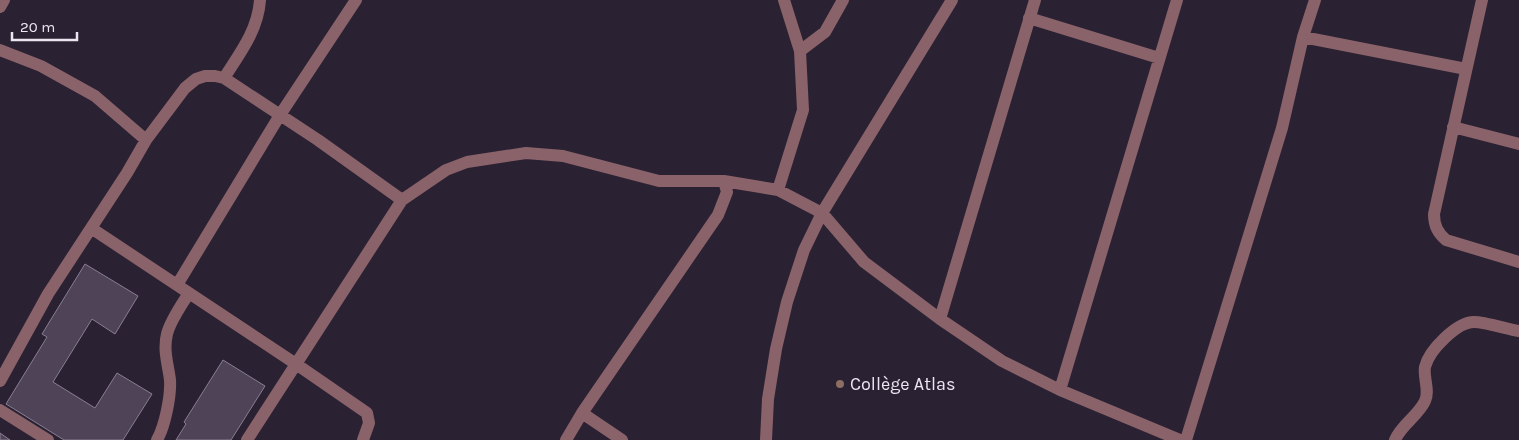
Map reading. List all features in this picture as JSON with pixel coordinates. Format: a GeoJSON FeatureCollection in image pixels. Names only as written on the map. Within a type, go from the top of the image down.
{"type":"FeatureCollection","features":[{"type":"Feature","properties":{"kind":"street"},"geometry":{"type":"LineString","coordinates":[[0,7],[4,0]]}},
{"type":"Feature","properties":{"kind":"street"},"geometry":{"type":"LineString","coordinates":[[224,78],[252,34],[259,14],[260,0]]}},
{"type":"Feature","properties":{"kind":"street"},"geometry":{"type":"LineString","coordinates":[[177,285],[280,114],[356,0]]}},
{"type":"Feature","properties":{"kind":"street"},"geometry":{"type":"LineString","coordinates":[[778,190],[803,110],[800,51],[784,0]]}},
{"type":"Feature","properties":{"kind":"street"},"geometry":{"type":"LineString","coordinates":[[800,51],[825,32],[844,0]]}},
{"type":"Feature","properties":{"kind":"street"},"geometry":{"type":"LineString","coordinates":[[766,440],[768,399],[778,339],[787,302],[804,250],[822,214],[952,0]]}},
{"type":"Feature","properties":{"kind":"street"},"geometry":{"type":"LineString","coordinates":[[940,319],[1035,0]]}},
{"type":"Feature","properties":{"kind":"street"},"geometry":{"type":"LineString","coordinates":[[1060,390],[1177,0]]}},
{"type":"Feature","properties":{"kind":"street"},"geometry":{"type":"LineString","coordinates":[[1186,440],[1282,128],[1303,37],[1314,0]]}},
{"type":"Feature","properties":{"kind":"street"},"geometry":{"type":"LineString","coordinates":[[1482,0],[1434,214],[1436,229],[1440,235],[1453,243],[1519,262]]}},
{"type":"Feature","properties":{"kind":"street"},"geometry":{"type":"LineString","coordinates":[[1029,18],[1159,58]]}},
{"type":"Feature","properties":{"kind":"street"},"geometry":{"type":"LineString","coordinates":[[1303,37],[1466,69]]}},
{"type":"Feature","properties":{"kind":"street"},"geometry":{"type":"LineString","coordinates":[[0,50],[41,66],[95,96],[146,140]]}},
{"type":"Feature","properties":{"kind":"street"},"geometry":{"type":"LineString","coordinates":[[0,381],[48,294],[127,173],[146,140],[184,88],[196,79],[205,76],[224,78],[280,114],[402,200]]}},
{"type":"Feature","properties":{"kind":"street"},"geometry":{"type":"LineString","coordinates":[[1454,127],[1519,144]]}},
{"type":"Feature","properties":{"kind":"street"},"geometry":{"type":"LineString","coordinates":[[247,440],[402,200],[446,170],[467,162],[526,153],[562,156],[659,181],[724,181],[778,190],[822,214],[864,262],[940,319],[1002,361],[1060,390],[1180,440]]}},
{"type":"Feature","properties":{"kind":"street"},"geometry":{"type":"LineString","coordinates":[[566,440],[582,413],[718,216],[727,192],[724,181]]}},
{"type":"Feature","properties":{"kind":"street"},"geometry":{"type":"LineString","coordinates":[[91,228],[368,413],[368,423],[362,440]]}},
{"type":"Feature","properties":{"kind":"street"},"geometry":{"type":"LineString","coordinates":[[156,440],[160,435],[167,410],[170,381],[164,352],[167,332],[189,293]]}},
{"type":"Feature","properties":{"kind":"street"},"geometry":{"type":"LineString","coordinates":[[1395,440],[1397,435],[1414,418],[1426,399],[1426,366],[1437,346],[1449,334],[1462,324],[1474,322],[1519,331]]}},
{"type":"Feature","properties":{"kind":"street"},"geometry":{"type":"LineString","coordinates":[[0,410],[48,440]]}},
{"type":"Feature","properties":{"kind":"street"},"geometry":{"type":"LineString","coordinates":[[582,413],[622,440]]}},
{"type":"Feature","properties":{"kind":"building"},"geometry":{"type":"Polygon","coordinates":[[[85,264],[138,296],[115,334],[92,319],[53,382],[95,408],[117,373],[152,394],[123,440],[64,440],[6,404],[47,337],[42,334],[85,264]]]}},
{"type":"Feature","properties":{"kind":"building"},"geometry":{"type":"Polygon","coordinates":[[[223,360],[265,386],[231,440],[176,440],[186,424],[184,422],[223,360]]]}},
{"type":"Feature","properties":{"kind":"building"},"geometry":{"type":"Polygon","coordinates":[[[0,433],[10,440],[0,440],[0,433]]]}},
{"type":"Feature","properties":{"kind":"place","name":"Collège Atlas"},"geometry":{"type":"Point","coordinates":[840,384]}}]}
